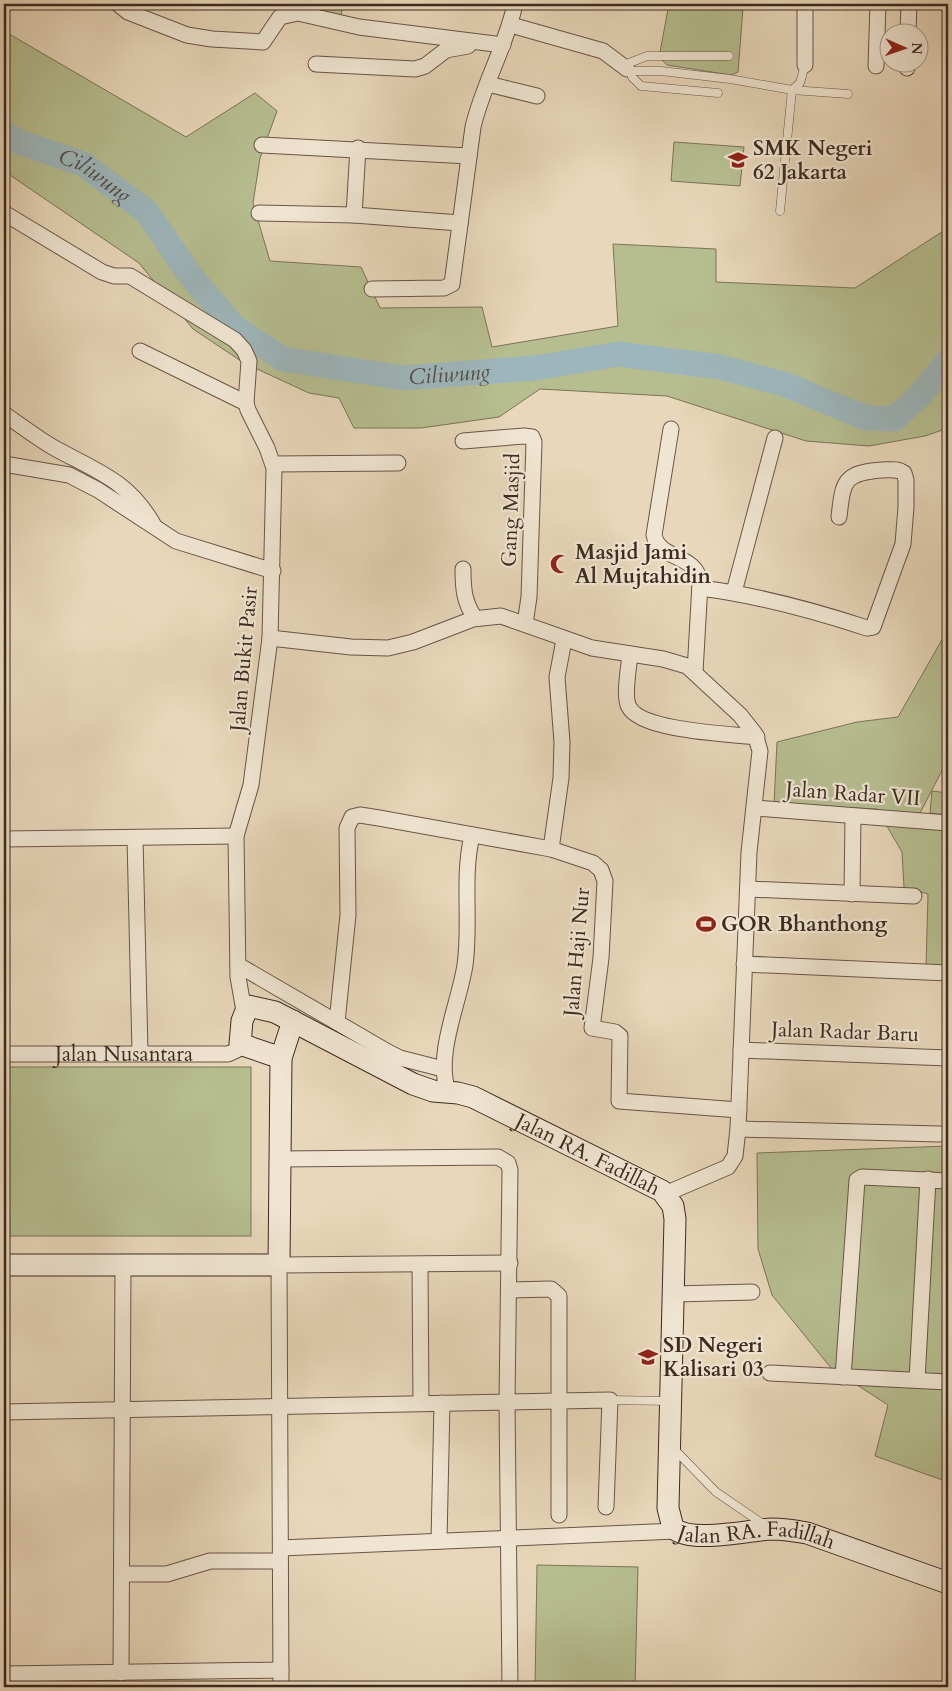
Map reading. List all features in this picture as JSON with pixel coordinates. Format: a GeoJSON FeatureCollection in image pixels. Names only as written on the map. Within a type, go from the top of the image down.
{"type":"FeatureCollection","features":[{"type":"Feature","properties":{"kind":"main road","name":"Jalan RA. Fadillah"},"geometry":{"type":"LineString","coordinates":[[244,1011],[248,1006],[258,1007],[293,1021],[413,1084],[433,1091],[473,1097],[648,1183],[665,1194],[673,1206],[676,1219],[669,1515],[671,1526],[676,1531],[697,1535],[772,1529],[807,1533],[948,1583]]}},
{"type":"Feature","properties":{"kind":"main road"},"geometry":{"type":"LineString","coordinates":[[244,1011],[240,1044],[281,1058]]}},
{"type":"Feature","properties":{"kind":"main road"},"geometry":{"type":"LineString","coordinates":[[4,1265],[279,1265],[281,1058],[293,1021]]}},
{"type":"Feature","properties":{"kind":"street"},"geometry":{"type":"LineString","coordinates":[[118,4],[128,12],[179,32],[212,39],[263,42],[280,18],[298,13],[359,27],[503,47]]}},
{"type":"Feature","properties":{"kind":"street"},"geometry":{"type":"LineString","coordinates":[[372,289],[418,290],[450,287],[454,280],[469,156],[477,109],[511,25],[515,4]]}},
{"type":"Feature","properties":{"kind":"street"},"geometry":{"type":"LineString","coordinates":[[804,65],[805,4]]}},
{"type":"Feature","properties":{"kind":"street"},"geometry":{"type":"LineString","coordinates":[[876,66],[878,4]]}},
{"type":"Feature","properties":{"kind":"street"},"geometry":{"type":"LineString","coordinates":[[908,22],[909,4]]}},
{"type":"Feature","properties":{"kind":"street"},"geometry":{"type":"LineString","coordinates":[[511,25],[594,48],[612,56],[628,68]]}},
{"type":"Feature","properties":{"kind":"street"},"geometry":{"type":"LineString","coordinates":[[316,64],[415,69],[425,66],[452,48],[474,46],[503,47]]}},
{"type":"Feature","properties":{"kind":"street"},"geometry":{"type":"LineString","coordinates":[[488,84],[537,96]]}},
{"type":"Feature","properties":{"kind":"street"},"geometry":{"type":"LineString","coordinates":[[262,145],[358,148],[469,156]]}},
{"type":"Feature","properties":{"kind":"street"},"geometry":{"type":"LineString","coordinates":[[354,215],[358,148]]}},
{"type":"Feature","properties":{"kind":"street"},"geometry":{"type":"LineString","coordinates":[[4,213],[102,272],[114,276],[130,276],[240,345],[247,355],[250,370],[246,403],[250,418],[273,464],[273,571]]}},
{"type":"Feature","properties":{"kind":"street"},"geometry":{"type":"LineString","coordinates":[[259,213],[354,215],[460,223]]}},
{"type":"Feature","properties":{"kind":"street"},"geometry":{"type":"LineString","coordinates":[[140,351],[246,403]]}},
{"type":"Feature","properties":{"kind":"street"},"geometry":{"type":"LineString","coordinates":[[4,414],[41,440],[98,469],[122,485],[142,506],[155,528]]}},
{"type":"Feature","properties":{"kind":"street"},"geometry":{"type":"LineString","coordinates":[[671,429],[654,535],[660,548],[695,568],[700,578],[695,672]]}},
{"type":"Feature","properties":{"kind":"street","name":"Gang Masjid"},"geometry":{"type":"LineString","coordinates":[[462,440],[524,436],[532,437],[534,442],[529,597],[525,624]]}},
{"type":"Feature","properties":{"kind":"street"},"geometry":{"type":"LineString","coordinates":[[734,592],[775,438]]}},
{"type":"Feature","properties":{"kind":"street"},"geometry":{"type":"LineString","coordinates":[[273,464],[398,463]]}},
{"type":"Feature","properties":{"kind":"street","name":"Jalan Bukit Pasir"},"geometry":{"type":"LineString","coordinates":[[4,464],[69,475],[98,490],[155,528],[189,546],[273,571],[270,638],[251,785],[236,836],[238,965],[244,1011]]}},
{"type":"Feature","properties":{"kind":"street"},"geometry":{"type":"LineString","coordinates":[[700,588],[734,592],[804,608],[867,628],[872,627],[903,544],[906,507],[906,480],[904,473],[890,470],[862,472],[852,476],[847,480],[843,488],[839,518]]}},
{"type":"Feature","properties":{"kind":"street"},"geometry":{"type":"LineString","coordinates":[[464,569],[463,592],[468,607],[475,618]]}},
{"type":"Feature","properties":{"kind":"street","name":"Jalan Radar Baru"},"geometry":{"type":"LineString","coordinates":[[270,638],[351,647],[388,648],[422,639],[475,618],[500,616],[564,640],[592,648],[674,662],[695,672],[740,715],[756,737],[760,761],[748,889],[739,1110],[735,1156],[728,1167],[665,1194]]}},
{"type":"Feature","properties":{"kind":"street"},"geometry":{"type":"LineString","coordinates":[[337,1022],[348,925],[348,828],[350,819],[360,815],[380,818],[550,849],[561,778],[562,742],[557,678],[564,640]]}},
{"type":"Feature","properties":{"kind":"street"},"geometry":{"type":"LineString","coordinates":[[630,654],[627,696],[628,706],[636,715],[663,726],[756,737]]}},
{"type":"Feature","properties":{"kind":"street","name":"Jalan Radar VII"},"geometry":{"type":"LineString","coordinates":[[755,808],[948,822]]}},
{"type":"Feature","properties":{"kind":"street"},"geometry":{"type":"LineString","coordinates":[[852,894],[853,816]]}},
{"type":"Feature","properties":{"kind":"street"},"geometry":{"type":"LineString","coordinates":[[4,839],[236,836]]}},
{"type":"Feature","properties":{"kind":"street"},"geometry":{"type":"LineString","coordinates":[[448,1092],[443,1070],[465,965],[468,924],[469,855],[472,836]]}},
{"type":"Feature","properties":{"kind":"street"},"geometry":{"type":"LineString","coordinates":[[135,838],[140,1052]]}},
{"type":"Feature","properties":{"kind":"street","name":"Jalan Haji Nur"},"geometry":{"type":"LineString","coordinates":[[550,849],[593,864],[601,870],[605,881],[601,958],[592,1028],[615,1032],[620,1036],[619,1101],[739,1110]]}},
{"type":"Feature","properties":{"kind":"street"},"geometry":{"type":"LineString","coordinates":[[748,889],[914,896]]}},
{"type":"Feature","properties":{"kind":"street"},"geometry":{"type":"LineString","coordinates":[[744,964],[948,974]]}},
{"type":"Feature","properties":{"kind":"street"},"geometry":{"type":"LineString","coordinates":[[238,965],[400,1058],[443,1070]]}},
{"type":"Feature","properties":{"kind":"street","name":"Jalan Nusantara"},"geometry":{"type":"LineString","coordinates":[[4,1054],[140,1052],[228,1054],[237,1050],[240,1044]]}},
{"type":"Feature","properties":{"kind":"street","name":"Jalan Radar Baru"},"geometry":{"type":"LineString","coordinates":[[741,1050],[948,1058]]}},
{"type":"Feature","properties":{"kind":"street"},"geometry":{"type":"LineString","coordinates":[[738,1129],[940,1134]]}},
{"type":"Feature","properties":{"kind":"street"},"geometry":{"type":"LineString","coordinates":[[280,1159],[502,1158],[508,1163],[510,1170],[510,1290],[507,1402],[510,1687]]}},
{"type":"Feature","properties":{"kind":"street"},"geometry":{"type":"LineString","coordinates":[[843,1377],[856,1180],[862,1177],[948,1181]]}},
{"type":"Feature","properties":{"kind":"street"},"geometry":{"type":"LineString","coordinates":[[917,1380],[928,1180]]}},
{"type":"Feature","properties":{"kind":"street"},"geometry":{"type":"LineString","coordinates":[[281,1687],[279,1265],[510,1263]]}},
{"type":"Feature","properties":{"kind":"street"},"geometry":{"type":"LineString","coordinates":[[121,1673],[123,1574],[123,1265]]}},
{"type":"Feature","properties":{"kind":"street"},"geometry":{"type":"LineString","coordinates":[[420,1265],[421,1404]]}},
{"type":"Feature","properties":{"kind":"street"},"geometry":{"type":"LineString","coordinates":[[510,1290],[551,1289],[558,1293],[560,1300],[559,1514]]}},
{"type":"Feature","properties":{"kind":"street"},"geometry":{"type":"LineString","coordinates":[[674,1294],[752,1292]]}},
{"type":"Feature","properties":{"kind":"street"},"geometry":{"type":"LineString","coordinates":[[770,1373],[948,1382]]}},
{"type":"Feature","properties":{"kind":"street"},"geometry":{"type":"LineString","coordinates":[[4,1412],[610,1400],[606,1507]]}},
{"type":"Feature","properties":{"kind":"street"},"geometry":{"type":"LineString","coordinates":[[439,1541],[442,1403]]}},
{"type":"Feature","properties":{"kind":"street"},"geometry":{"type":"LineString","coordinates":[[123,1574],[167,1574],[210,1562],[439,1541],[676,1531]]}},
{"type":"Feature","properties":{"kind":"street"},"geometry":{"type":"LineString","coordinates":[[4,1674],[281,1670]]}},
{"type":"Feature","properties":{"kind":"lane"},"geometry":{"type":"LineString","coordinates":[[628,68],[647,56],[729,56]]}},
{"type":"Feature","properties":{"kind":"lane"},"geometry":{"type":"LineString","coordinates":[[780,211],[792,90],[800,83],[804,65]]}},
{"type":"Feature","properties":{"kind":"lane"},"geometry":{"type":"LineString","coordinates":[[628,68],[730,79],[792,90],[848,94]]}},
{"type":"Feature","properties":{"kind":"lane"},"geometry":{"type":"LineString","coordinates":[[628,68],[632,77],[641,86],[718,93]]}},
{"type":"Feature","properties":{"kind":"lane"},"geometry":{"type":"LineString","coordinates":[[610,1400],[671,1401]]}},
{"type":"Feature","properties":{"kind":"lane"},"geometry":{"type":"LineString","coordinates":[[670,1445],[716,1492],[772,1529]]}},
{"type":"Feature","properties":{"kind":"green space"},"geometry":{"type":"Polygon","coordinates":[[[281,4],[343,4],[340,22],[279,14],[281,4]]]}},
{"type":"Feature","properties":{"kind":"green space"},"geometry":{"type":"Polygon","coordinates":[[[669,4],[741,4],[743,8],[738,72],[731,75],[667,65],[662,60],[660,52],[669,4]]]}},
{"type":"Feature","properties":{"kind":"green space"},"geometry":{"type":"Polygon","coordinates":[[[4,31],[186,137],[255,93],[277,111],[260,158],[253,203],[270,261],[361,267],[380,308],[482,307],[492,347],[618,326],[613,244],[716,249],[716,282],[855,288],[948,228],[948,428],[925,436],[869,446],[806,441],[667,396],[540,389],[499,417],[421,428],[354,428],[339,398],[309,393],[244,363],[193,329],[139,263],[4,171],[4,31]]]}},
{"type":"Feature","properties":{"kind":"green space"},"geometry":{"type":"Polygon","coordinates":[[[674,142],[744,147],[740,186],[671,181],[674,142]]]}},
{"type":"Feature","properties":{"kind":"green space"},"geometry":{"type":"Polygon","coordinates":[[[948,629],[948,759],[918,817],[948,819],[948,971],[926,968],[928,894],[904,887],[902,852],[877,809],[774,804],[777,742],[857,722],[898,717],[948,629]]]}},
{"type":"Feature","properties":{"kind":"green space"},"geometry":{"type":"Polygon","coordinates":[[[932,791],[948,793],[948,815],[930,813],[932,791]]]}},
{"type":"Feature","properties":{"kind":"green space"},"geometry":{"type":"Polygon","coordinates":[[[4,1067],[251,1067],[251,1236],[4,1236],[4,1067]]]}},
{"type":"Feature","properties":{"kind":"green space"},"geometry":{"type":"Polygon","coordinates":[[[948,1146],[948,1482],[875,1456],[888,1405],[831,1368],[772,1295],[758,1249],[757,1153],[948,1146]]]}},
{"type":"Feature","properties":{"kind":"green space"},"geometry":{"type":"Polygon","coordinates":[[[537,1565],[638,1567],[635,1687],[535,1687],[537,1565]]]}},
{"type":"Feature","properties":{"kind":"waterway","name":"Ciliwung"},"geometry":{"type":"LineString","coordinates":[[4,133],[19,142],[83,164],[147,212],[190,275],[234,327],[283,359],[403,378],[535,368],[618,354],[720,367],[784,384],[866,418],[894,419],[921,394],[948,361]]}},
{"type":"Feature","properties":{"kind":"place","name":"SMK Negeri 62 Jakarta"},"geometry":{"type":"Point","coordinates":[738,160]}},
{"type":"Feature","properties":{"kind":"place","name":"Masjid Jami Al Mujtahidin"},"geometry":{"type":"Point","coordinates":[560,564]}},
{"type":"Feature","properties":{"kind":"place","name":"GOR Bhanthong"},"geometry":{"type":"Point","coordinates":[706,924]}},
{"type":"Feature","properties":{"kind":"place","name":"SD Negeri Kalisari 03"},"geometry":{"type":"Point","coordinates":[648,1357]}}]}
